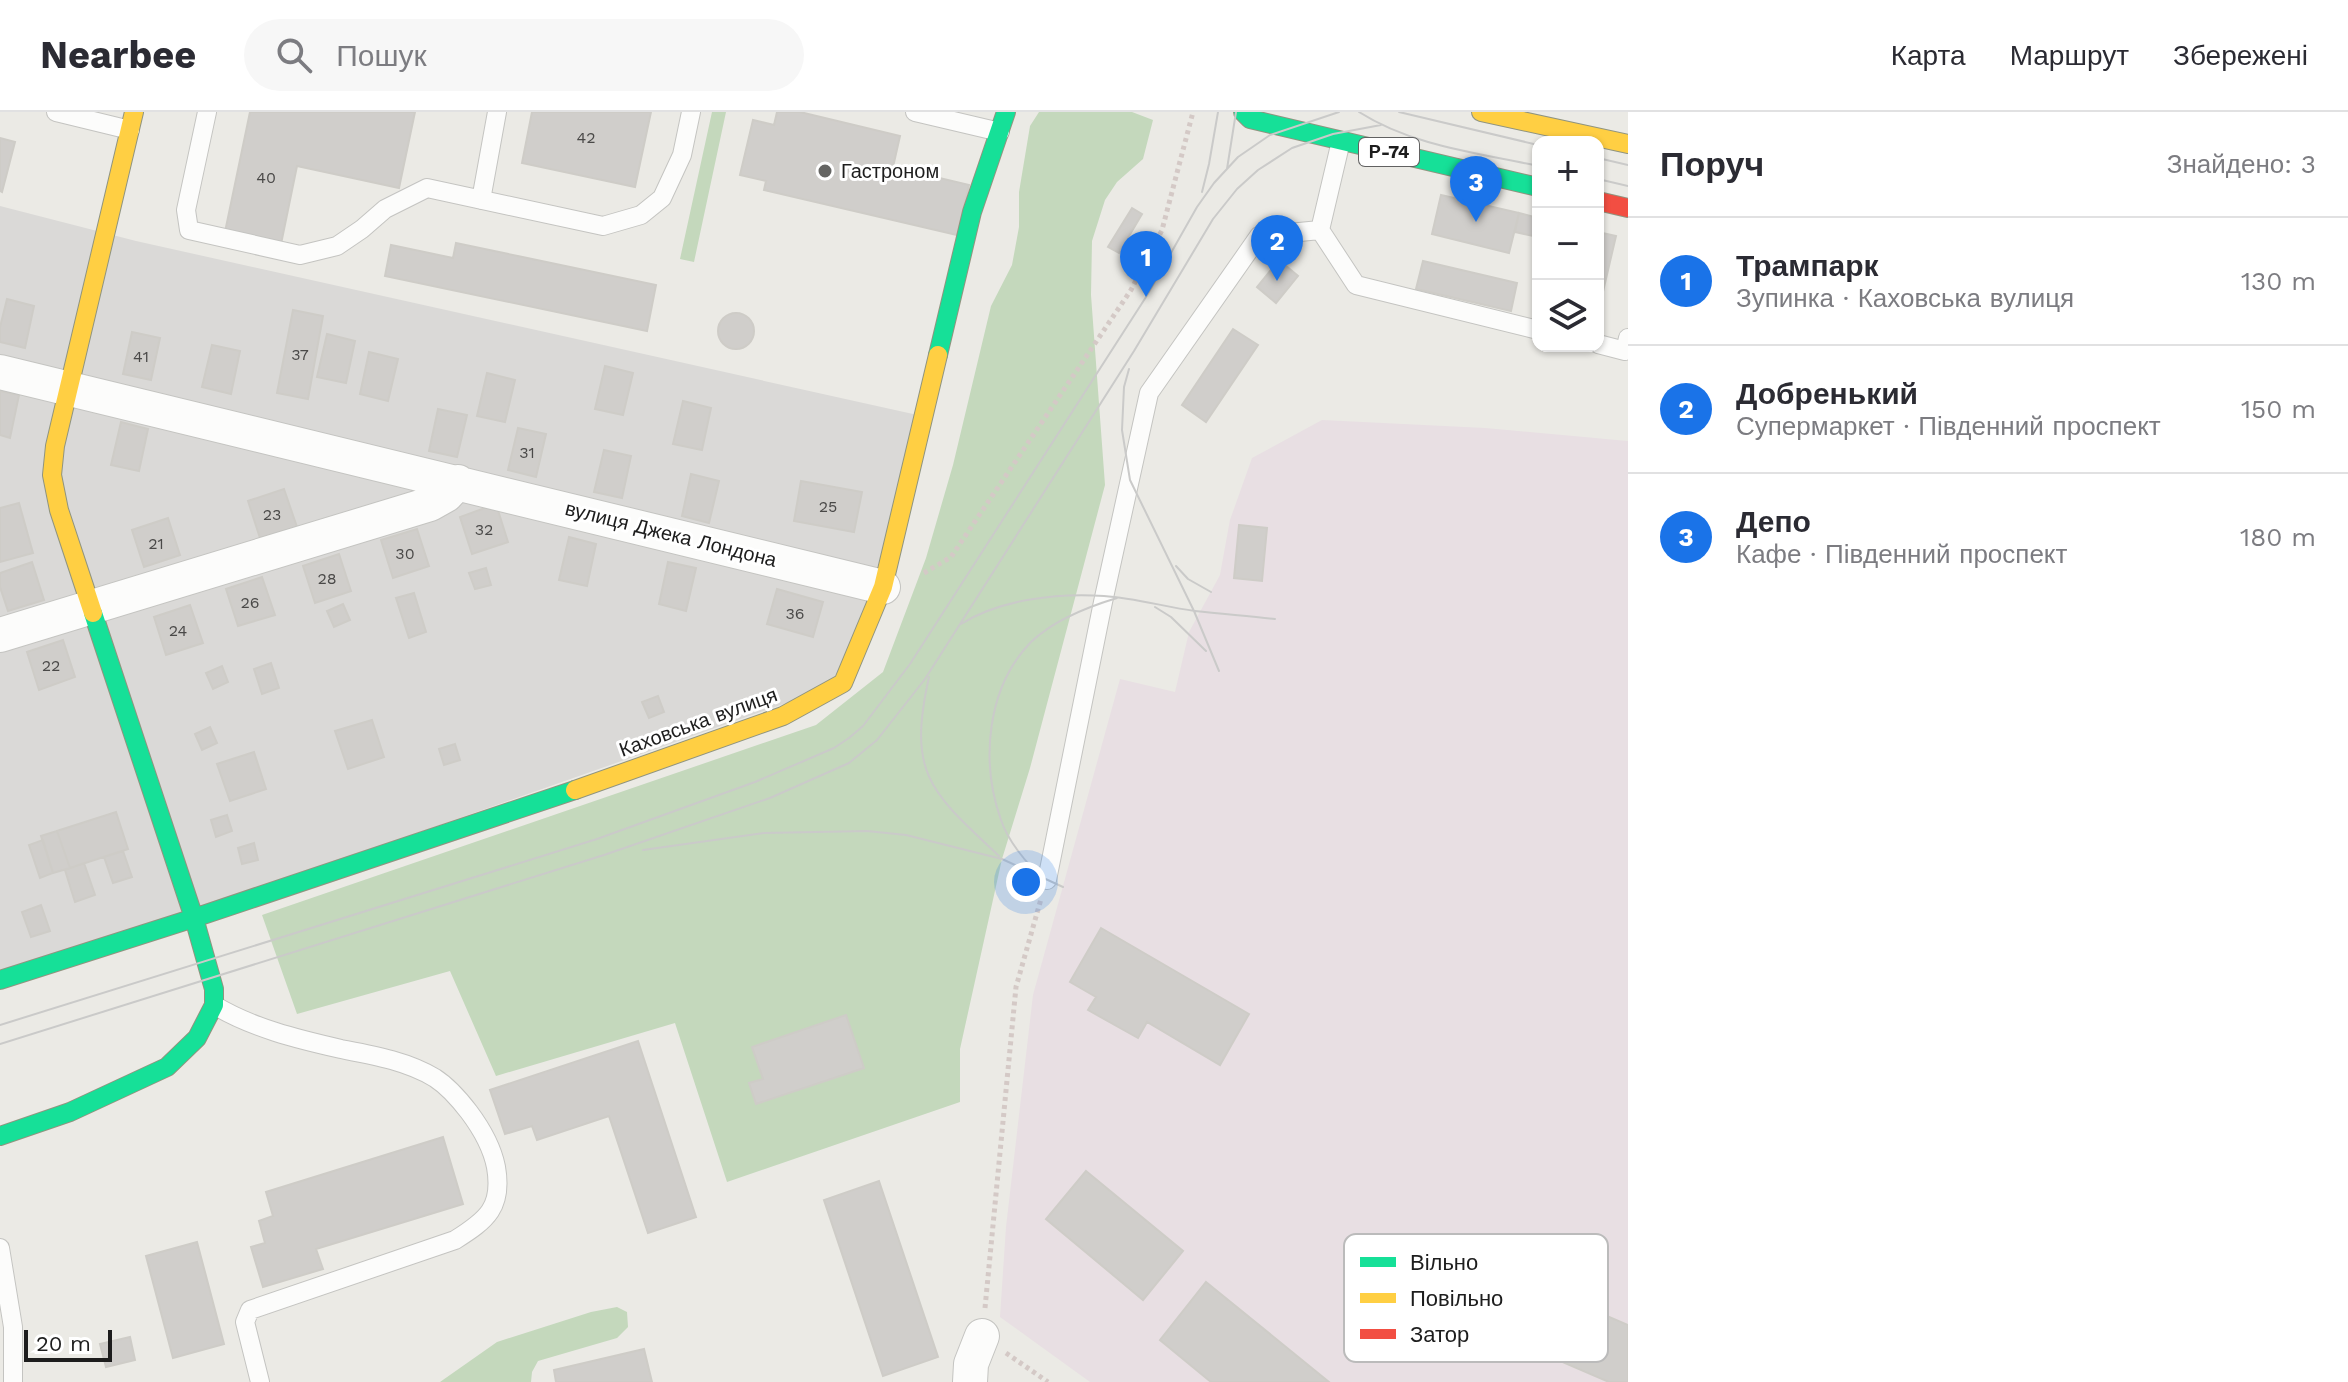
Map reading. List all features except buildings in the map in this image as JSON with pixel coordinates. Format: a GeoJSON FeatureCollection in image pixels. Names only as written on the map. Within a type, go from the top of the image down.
{"type":"FeatureCollection","features":[{"type":"Feature","properties":{"kind":"main road","name":"Каховська вулиця"},"geometry":{"type":"LineString","coordinates":[[0,980],[676,756],[783,716],[843,683],[883,587],[972,212],[1006,112]]}},
{"type":"Feature","properties":{"kind":"main road"},"geometry":{"type":"LineString","coordinates":[[1481,112],[1628,144]]}},
{"type":"Feature","properties":{"kind":"main road","name":"Р-74"},"geometry":{"type":"LineString","coordinates":[[1248,114],[1341,141],[1532,186]]}},
{"type":"Feature","properties":{"kind":"main road"},"geometry":{"type":"LineString","coordinates":[[0,1136],[70,1112],[167,1067],[197,1038],[214,997],[194,918],[59,510],[52,475],[68,389],[132,121]]}},
{"type":"Feature","properties":{"kind":"main road"},"geometry":{"type":"LineString","coordinates":[[1604,202],[1628,208]]}},
{"type":"Feature","properties":{"kind":"street","name":"вулиця Джека Лондона"},"geometry":{"type":"LineString","coordinates":[[0,372],[883,587]]}},
{"type":"Feature","properties":{"kind":"street"},"geometry":{"type":"LineString","coordinates":[[0,635],[430,504],[446,495],[458,482]]}},
{"type":"Feature","properties":{"kind":"street"},"geometry":{"type":"LineString","coordinates":[[970,1382],[971,1364],[982,1336]]}},
{"type":"Feature","properties":{"kind":"lane"},"geometry":{"type":"LineString","coordinates":[[56,112],[132,121]]}},
{"type":"Feature","properties":{"kind":"lane"},"geometry":{"type":"LineString","coordinates":[[207,112],[186,210],[189,230],[300,255],[337,246],[385,209],[427,188],[603,226],[641,215],[662,198],[682,155],[691,112]]}},
{"type":"Feature","properties":{"kind":"lane"},"geometry":{"type":"LineString","coordinates":[[481,200],[497,112]]}},
{"type":"Feature","properties":{"kind":"lane"},"geometry":{"type":"LineString","coordinates":[[915,112],[1000,132]]}},
{"type":"Feature","properties":{"kind":"lane"},"geometry":{"type":"LineString","coordinates":[[1341,141],[1320,230],[1356,285],[1532,329]]}},
{"type":"Feature","properties":{"kind":"lane"},"geometry":{"type":"LineString","coordinates":[[1047,880],[1149,393],[1259,236],[1320,230]]}},
{"type":"Feature","properties":{"kind":"lane"},"geometry":{"type":"LineString","coordinates":[[1604,346],[1625,351],[1628,338]]}},
{"type":"Feature","properties":{"kind":"lane"},"geometry":{"type":"LineString","coordinates":[[214,997],[236,1018],[271,1031],[374,1056],[435,1078],[451,1090],[476,1121],[495,1162],[498,1180],[493,1209],[455,1240],[250,1310],[246,1315],[246,1330],[260,1382]]}},
{"type":"Feature","properties":{"kind":"lane"},"geometry":{"type":"LineString","coordinates":[[0,1248],[13,1327],[13,1382]]}},
{"type":"Feature","properties":{"kind":"path"},"geometry":{"type":"LineString","coordinates":[[883,587],[911,580],[951,557],[1131,290],[1162,230],[1193,112]]}},
{"type":"Feature","properties":{"kind":"path"},"geometry":{"type":"LineString","coordinates":[[1047,880],[1016,987],[982,1336],[1048,1382]]}},
{"type":"Feature","properties":{"kind":"shaded area"},"geometry":{"type":"Polygon","coordinates":[[[0,206],[136,241],[922,416],[843,683],[0,980],[0,206]]]}},
{"type":"Feature","properties":{"kind":"shaded area"},"geometry":{"type":"Polygon","coordinates":[[[1322,420],[1485,428],[1628,441],[1628,1382],[1090,1382],[1000,1317],[1006,1227],[1033,995],[1120,679],[1175,692],[1189,632],[1220,575],[1230,520],[1252,458],[1322,420]]]}},
{"type":"Feature","properties":{"kind":"green space"},"geometry":{"type":"Polygon","coordinates":[[[712,112],[726,112],[694,262],[680,259],[712,112]]]}},
{"type":"Feature","properties":{"kind":"green space"},"geometry":{"type":"Polygon","coordinates":[[[1039,112],[1132,112],[1153,120],[1143,159],[1117,182],[1105,200],[1092,241],[1091,295],[1105,485],[1030,768],[1002,859],[960,1049],[960,1102],[727,1182],[675,1023],[496,1076],[450,971],[297,1014],[262,915],[816,725],[883,672],[926,558],[953,465],[991,306],[1012,265],[1019,227],[1019,192],[1030,126],[1039,112]]]}},
{"type":"Feature","properties":{"kind":"green space"},"geometry":{"type":"Polygon","coordinates":[[[617,1307],[627,1312],[628,1327],[617,1338],[538,1361],[531,1382],[440,1382],[497,1342],[591,1312],[617,1307]]]}},
{"type":"Feature","properties":{"kind":"tram line"},"geometry":{"type":"LineString","coordinates":[[1202,192],[1218,112]]}},
{"type":"Feature","properties":{"kind":"tram line"},"geometry":{"type":"LineString","coordinates":[[1227,169],[1236,112]]}},
{"type":"Feature","properties":{"kind":"tram line"},"geometry":{"type":"LineString","coordinates":[[0,1025],[597,839],[755,782],[834,748],[849,738],[863,726],[910,664],[1146,297],[1214,183],[1238,157],[1270,135],[1339,112]]}},
{"type":"Feature","properties":{"kind":"tram line"},"geometry":{"type":"LineString","coordinates":[[1359,112],[1379,124],[1423,141],[1532,165]]}},
{"type":"Feature","properties":{"kind":"tram line"},"geometry":{"type":"LineString","coordinates":[[1399,112],[1532,144]]}},
{"type":"Feature","properties":{"kind":"tram line"},"geometry":{"type":"LineString","coordinates":[[0,1044],[604,855],[770,798],[849,763],[877,740],[925,679],[1134,351],[1213,219],[1237,189],[1258,170],[1292,148],[1333,134],[1381,125]]}},
{"type":"Feature","properties":{"kind":"tram line"},"geometry":{"type":"LineString","coordinates":[[1604,159],[1628,165]]}},
{"type":"Feature","properties":{"kind":"tram line"},"geometry":{"type":"LineString","coordinates":[[1604,180],[1628,186]]}},
{"type":"Feature","properties":{"kind":"tram line"},"geometry":{"type":"LineString","coordinates":[[1129,369],[1124,387],[1122,430],[1130,480],[1194,611],[1219,671]]}},
{"type":"Feature","properties":{"kind":"tram line"},"geometry":{"type":"LineString","coordinates":[[1176,566],[1188,579],[1211,592]]}},
{"type":"Feature","properties":{"kind":"tram line"},"geometry":{"type":"LineString","coordinates":[[961,624],[1012,603],[1086,595],[1275,619]]}},
{"type":"Feature","properties":{"kind":"tram line"},"geometry":{"type":"LineString","coordinates":[[1034,870],[1007,833],[994,797],[990,750],[997,703],[1016,660],[1031,642],[1071,615],[1117,598]]}},
{"type":"Feature","properties":{"kind":"tram line"},"geometry":{"type":"LineString","coordinates":[[1155,607],[1171,617],[1206,651]]}},
{"type":"Feature","properties":{"kind":"tram line"},"geometry":{"type":"LineString","coordinates":[[929,677],[921,737],[930,779],[956,815],[999,856]]}},
{"type":"Feature","properties":{"kind":"tram line"},"geometry":{"type":"LineString","coordinates":[[643,850],[764,833],[867,831],[906,835],[1002,859],[1063,887]]}},
{"type":"Feature","properties":{"kind":"traffic: fast"},"geometry":{"type":"LineString","coordinates":[[938,355],[972,212],[1006,112]]}},
{"type":"Feature","properties":{"kind":"traffic: fast"},"geometry":{"type":"LineString","coordinates":[[1243,112],[1250,119],[1532,186]]}},
{"type":"Feature","properties":{"kind":"traffic: fast"},"geometry":{"type":"LineString","coordinates":[[0,1136],[70,1112],[167,1067],[197,1038],[214,1005],[214,989],[194,918],[93,613]]}},
{"type":"Feature","properties":{"kind":"traffic: fast"},"geometry":{"type":"LineString","coordinates":[[0,980],[575,790]]}},
{"type":"Feature","properties":{"kind":"traffic: slow"},"geometry":{"type":"LineString","coordinates":[[93,613],[59,510],[52,475],[55,446],[134,112]]}},
{"type":"Feature","properties":{"kind":"traffic: slow"},"geometry":{"type":"LineString","coordinates":[[1481,112],[1628,144]]}},
{"type":"Feature","properties":{"kind":"traffic: slow"},"geometry":{"type":"LineString","coordinates":[[575,790],[783,716],[843,683],[883,587],[938,355]]}},
{"type":"Feature","properties":{"kind":"traffic: jam"},"geometry":{"type":"LineString","coordinates":[[1604,202],[1628,208]]}},
{"type":"Feature","properties":{"kind":"place","name":"Гастроном"},"geometry":{"type":"Point","coordinates":[825,171]}},
{"type":"Feature","properties":{"kind":"place","name":"Депо"},"geometry":{"type":"Point","coordinates":[1476,222]}},
{"type":"Feature","properties":{"kind":"place","name":"Добренький"},"geometry":{"type":"Point","coordinates":[1277,281]}},
{"type":"Feature","properties":{"kind":"place","name":"Трампарк"},"geometry":{"type":"Point","coordinates":[1146,297]}}]}
